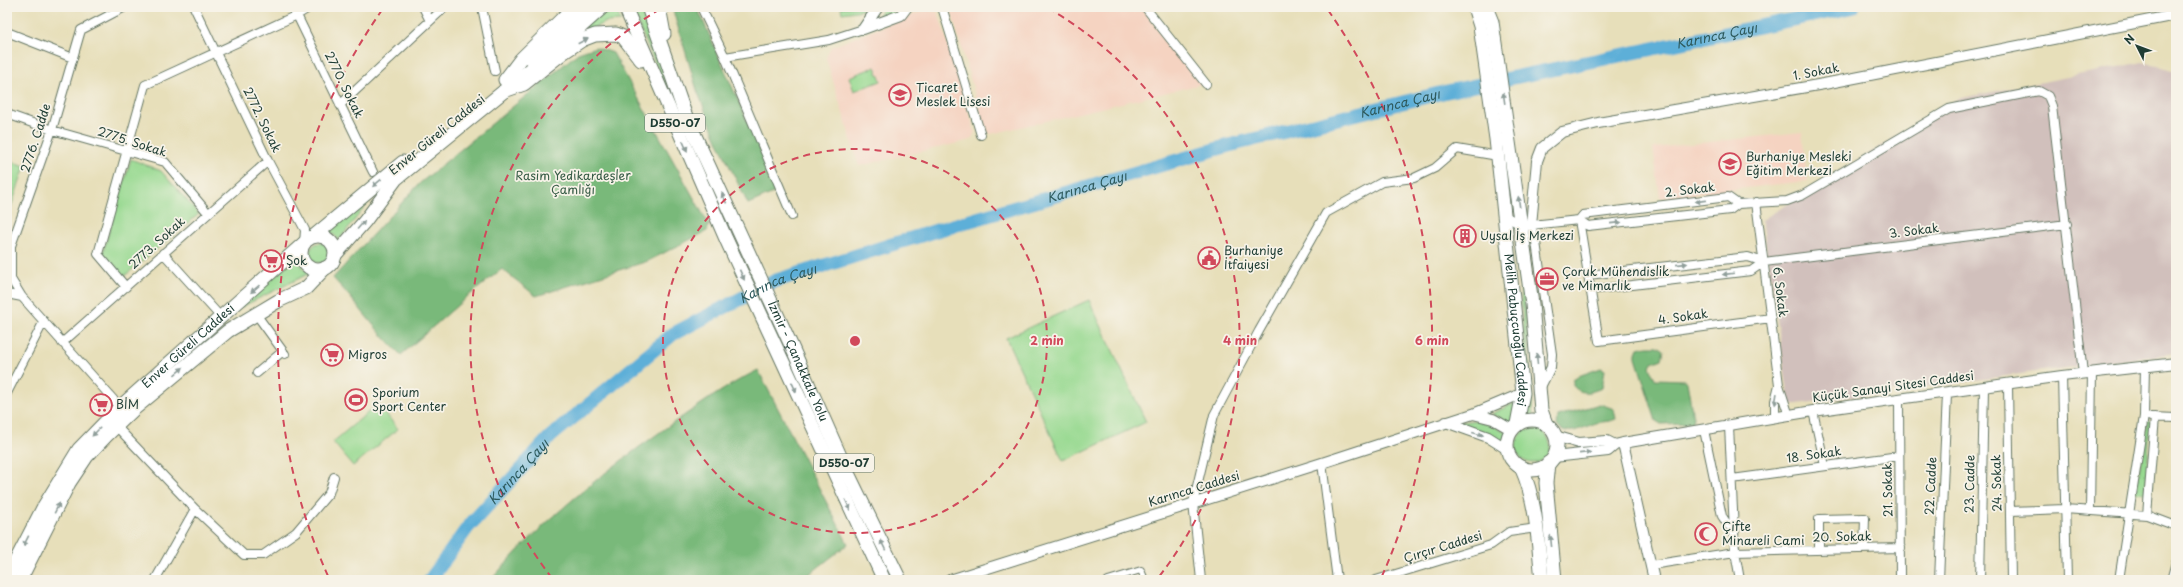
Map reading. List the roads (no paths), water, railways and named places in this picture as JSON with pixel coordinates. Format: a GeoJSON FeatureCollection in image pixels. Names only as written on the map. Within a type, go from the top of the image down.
{"type":"FeatureCollection","features":[{"type":"Feature","properties":{"kind":"main road"},"geometry":{"type":"LineString","coordinates":[[504,85],[521,59],[574,7]]}},
{"type":"Feature","properties":{"kind":"main road"},"geometry":{"type":"LineString","coordinates":[[504,85],[588,7]]}},
{"type":"Feature","properties":{"kind":"main road"},"geometry":{"type":"LineString","coordinates":[[504,85],[557,48],[603,7]]}},
{"type":"Feature","properties":{"kind":"main road","name":"İzmir - Çanakkale Yolu"},"geometry":{"type":"LineString","coordinates":[[625,7],[661,93],[777,352],[884,580]]}},
{"type":"Feature","properties":{"kind":"main road","name":"İzmir - Çanakkale Yolu"},"geometry":{"type":"LineString","coordinates":[[648,7],[685,114],[791,345],[844,465],[900,580]]}},
{"type":"Feature","properties":{"kind":"main road"},"geometry":{"type":"LineString","coordinates":[[659,7],[669,65]]}},
{"type":"Feature","properties":{"kind":"main road"},"geometry":{"type":"LineString","coordinates":[[1474,7],[1486,24]]}},
{"type":"Feature","properties":{"kind":"main road"},"geometry":{"type":"LineString","coordinates":[[1486,7],[1486,24]]}},
{"type":"Feature","properties":{"kind":"main road","name":"Melih Pabuçcuoğlu Caddesi"},"geometry":{"type":"LineString","coordinates":[[1486,24],[1527,226],[1539,390],[1541,410],[1546,424]]}},
{"type":"Feature","properties":{"kind":"main road","name":"Melih Pabuçcuoğlu Caddesi"},"geometry":{"type":"LineString","coordinates":[[1486,24],[1496,139],[1523,393],[1515,427]]}},
{"type":"Feature","properties":{"kind":"main road"},"geometry":{"type":"LineString","coordinates":[[504,85],[524,84],[582,40],[595,36],[616,34],[630,43],[661,93]]}},
{"type":"Feature","properties":{"kind":"main road","name":"Enver Güreli Caddesi"},"geometry":{"type":"LineString","coordinates":[[7,578],[62,473],[79,449],[120,407],[308,237],[504,85]]}},
{"type":"Feature","properties":{"kind":"main road","name":"Enver Güreli Caddesi"},"geometry":{"type":"LineString","coordinates":[[335,255],[365,221],[396,179],[504,85]]}},
{"type":"Feature","properties":{"kind":"main road"},"geometry":{"type":"LineString","coordinates":[[308,237],[325,237],[333,244],[335,255],[332,263],[325,268],[314,269],[305,264],[301,254],[308,237]]}},
{"type":"Feature","properties":{"kind":"main road","name":"Enver Güreli Caddesi"},"geometry":{"type":"LineString","coordinates":[[20,580],[69,483],[87,456],[116,426],[228,331],[256,314],[306,288],[325,268]]}},
{"type":"Feature","properties":{"kind":"main road"},"geometry":{"type":"LineString","coordinates":[[1542,580],[1537,528],[1529,484],[1521,467],[1512,460],[1507,449],[1509,436],[1515,427],[1534,420],[1546,424],[1555,436],[1556,449],[1551,460],[1546,483],[1555,580]]}},
{"type":"Feature","properties":{"kind":"main road"},"geometry":{"type":"LineString","coordinates":[[1521,467],[1534,469],[1551,460]]}},
{"type":"Feature","properties":{"kind":"street","name":"2776. Cadde"},"geometry":{"type":"LineString","coordinates":[[120,407],[22,297],[11,279],[9,246],[52,130],[81,30],[125,7]]}},
{"type":"Feature","properties":{"kind":"street","name":"2772. Sokak"},"geometry":{"type":"LineString","coordinates":[[194,7],[268,161],[308,237]]}},
{"type":"Feature","properties":{"kind":"street","name":"2770. Sokak"},"geometry":{"type":"LineString","coordinates":[[293,7],[373,172]]}},
{"type":"Feature","properties":{"kind":"street"},"geometry":{"type":"LineString","coordinates":[[126,287],[98,254],[145,85],[297,15],[310,7]]}},
{"type":"Feature","properties":{"kind":"street"},"geometry":{"type":"LineString","coordinates":[[423,7],[430,21]]}},
{"type":"Feature","properties":{"kind":"street"},"geometry":{"type":"LineString","coordinates":[[340,105],[445,7]]}},
{"type":"Feature","properties":{"kind":"street"},"geometry":{"type":"LineString","coordinates":[[482,7],[495,71]]}},
{"type":"Feature","properties":{"kind":"street"},"geometry":{"type":"LineString","coordinates":[[701,7],[725,57],[792,216]]}},
{"type":"Feature","properties":{"kind":"street"},"geometry":{"type":"LineString","coordinates":[[863,30],[878,7]]}},
{"type":"Feature","properties":{"kind":"street"},"geometry":{"type":"LineString","coordinates":[[725,57],[829,40],[863,30],[901,15],[907,7]]}},
{"type":"Feature","properties":{"kind":"street"},"geometry":{"type":"LineString","coordinates":[[942,7],[981,135]]}},
{"type":"Feature","properties":{"kind":"street"},"geometry":{"type":"LineString","coordinates":[[1145,7],[1206,84]]}},
{"type":"Feature","properties":{"kind":"street"},"geometry":{"type":"LineString","coordinates":[[1486,24],[1490,7]]}},
{"type":"Feature","properties":{"kind":"street","name":"1. Sokak"},"geometry":{"type":"LineString","coordinates":[[1527,226],[1536,185],[1537,161],[1542,148],[1562,132],[1598,123],[1824,84],[2176,15]]}},
{"type":"Feature","properties":{"kind":"street"},"geometry":{"type":"LineString","coordinates":[[7,32],[73,58]]}},
{"type":"Feature","properties":{"kind":"street"},"geometry":{"type":"LineString","coordinates":[[1738,204],[1787,200],[1803,195],[1949,109],[2039,91],[2048,96],[2052,106],[2088,373],[2090,511]]}},
{"type":"Feature","properties":{"kind":"street","name":"2775. Sokak"},"geometry":{"type":"LineString","coordinates":[[7,114],[52,130],[165,162],[208,213]]}},
{"type":"Feature","properties":{"kind":"street"},"geometry":{"type":"LineString","coordinates":[[1201,580],[1193,503],[1214,415],[1259,331],[1326,213],[1382,182],[1414,178],[1435,168],[1457,149],[1498,156]]}},
{"type":"Feature","properties":{"kind":"street","name":"2773. Sokak"},"geometry":{"type":"LineString","coordinates":[[62,343],[268,161]]}},
{"type":"Feature","properties":{"kind":"street","name":"2. Sokak"},"geometry":{"type":"LineString","coordinates":[[1527,226],[1579,220],[1588,226],[1730,210],[1738,204],[1728,197],[1583,215],[1579,220]]}},
{"type":"Feature","properties":{"kind":"street","name":"6. Sokak"},"geometry":{"type":"LineString","coordinates":[[1756,202],[1779,385]]}},
{"type":"Feature","properties":{"kind":"street"},"geometry":{"type":"LineString","coordinates":[[1504,215],[1527,226]]}},
{"type":"Feature","properties":{"kind":"street"},"geometry":{"type":"LineString","coordinates":[[1579,220],[1590,290]]}},
{"type":"Feature","properties":{"kind":"street","name":"3. Sokak"},"geometry":{"type":"LineString","coordinates":[[1588,275],[1748,257],[1764,262],[2067,224]]}},
{"type":"Feature","properties":{"kind":"street"},"geometry":{"type":"LineString","coordinates":[[164,253],[218,314]]}},
{"type":"Feature","properties":{"kind":"street","name":"3. Sokak"},"geometry":{"type":"LineString","coordinates":[[1590,290],[1751,271],[1764,262]]}},
{"type":"Feature","properties":{"kind":"street","name":"4. Sokak"},"geometry":{"type":"LineString","coordinates":[[1590,290],[1599,341],[1771,318]]}},
{"type":"Feature","properties":{"kind":"street"},"geometry":{"type":"LineString","coordinates":[[7,294],[22,297]]}},
{"type":"Feature","properties":{"kind":"street"},"geometry":{"type":"LineString","coordinates":[[256,314],[284,352],[257,373]]}},
{"type":"Feature","properties":{"kind":"street"},"geometry":{"type":"LineString","coordinates":[[7,393],[44,322]]}},
{"type":"Feature","properties":{"kind":"street","name":"Küçük Sanayi Sitesi Caddesi"},"geometry":{"type":"LineString","coordinates":[[1551,460],[1608,451],[1619,444],[1813,411],[1947,394],[2062,376],[2176,363]]}},
{"type":"Feature","properties":{"kind":"street"},"geometry":{"type":"LineString","coordinates":[[2119,580],[2144,416],[2145,366]]}},
{"type":"Feature","properties":{"kind":"street"},"geometry":{"type":"LineString","coordinates":[[2062,376],[2067,580]]}},
{"type":"Feature","properties":{"kind":"street"},"geometry":{"type":"LineString","coordinates":[[1779,385],[1789,416]]}},
{"type":"Feature","properties":{"kind":"street"},"geometry":{"type":"LineString","coordinates":[[1775,418],[1775,401],[1779,385]]}},
{"type":"Feature","properties":{"kind":"street","name":"24. Sokak"},"geometry":{"type":"LineString","coordinates":[[2008,385],[2011,580]]}},
{"type":"Feature","properties":{"kind":"street","name":"23. Cadde"},"geometry":{"type":"LineString","coordinates":[[1980,580],[1984,388]]}},
{"type":"Feature","properties":{"kind":"street","name":"Karınca Caddesi"},"geometry":{"type":"LineString","coordinates":[[951,580],[1473,414],[1523,393]]}},
{"type":"Feature","properties":{"kind":"street","name":"22. Cadde"},"geometry":{"type":"LineString","coordinates":[[1939,580],[1947,394]]}},
{"type":"Feature","properties":{"kind":"street","name":"21. Sokak"},"geometry":{"type":"LineString","coordinates":[[1899,400],[1900,580]]}},
{"type":"Feature","properties":{"kind":"street"},"geometry":{"type":"LineString","coordinates":[[1813,411],[1825,466]]}},
{"type":"Feature","properties":{"kind":"street"},"geometry":{"type":"LineString","coordinates":[[1473,414],[1515,427]]}},
{"type":"Feature","properties":{"kind":"street"},"geometry":{"type":"LineString","coordinates":[[2144,416],[2176,418]]}},
{"type":"Feature","properties":{"kind":"street"},"geometry":{"type":"LineString","coordinates":[[2147,515],[2156,417]]}},
{"type":"Feature","properties":{"kind":"street"},"geometry":{"type":"LineString","coordinates":[[1446,422],[1488,437],[1507,449]]}},
{"type":"Feature","properties":{"kind":"street"},"geometry":{"type":"LineString","coordinates":[[116,426],[195,509],[244,555],[263,555],[296,532],[329,493],[334,477]]}},
{"type":"Feature","properties":{"kind":"street"},"geometry":{"type":"LineString","coordinates":[[1729,426],[1736,552],[1740,580]]}},
{"type":"Feature","properties":{"kind":"street"},"geometry":{"type":"LineString","coordinates":[[1704,430],[1722,516],[1728,525],[1735,531]]}},
{"type":"Feature","properties":{"kind":"street","name":"Küçük Sanayi Sitesi Caddesi"},"geometry":{"type":"LineString","coordinates":[[1555,436],[1580,442],[1607,441],[1619,444]]}},
{"type":"Feature","properties":{"kind":"street"},"geometry":{"type":"LineString","coordinates":[[1619,444],[1654,580]]}},
{"type":"Feature","properties":{"kind":"street","name":"18. Sokak"},"geometry":{"type":"LineString","coordinates":[[1732,479],[1899,456]]}},
{"type":"Feature","properties":{"kind":"street"},"geometry":{"type":"LineString","coordinates":[[1322,463],[1337,580]]}},
{"type":"Feature","properties":{"kind":"street"},"geometry":{"type":"LineString","coordinates":[[155,580],[195,509]]}},
{"type":"Feature","properties":{"kind":"street"},"geometry":{"type":"LineString","coordinates":[[2010,511],[2066,509],[2128,513],[2147,515],[2176,526]]}},
{"type":"Feature","properties":{"kind":"street"},"geometry":{"type":"LineString","coordinates":[[1818,550],[1819,520],[1865,518],[1864,549]]}},
{"type":"Feature","properties":{"kind":"street","name":"Çırçır Caddesi"},"geometry":{"type":"LineString","coordinates":[[1378,580],[1492,546],[1509,532],[1537,528]]}},
{"type":"Feature","properties":{"kind":"street","name":"20. Sokak"},"geometry":{"type":"LineString","coordinates":[[1651,565],[1736,552],[1901,548]]}},
{"type":"Feature","properties":{"kind":"street"},"geometry":{"type":"LineString","coordinates":[[2171,580],[2176,562]]}},
{"type":"Feature","properties":{"kind":"street"},"geometry":{"type":"LineString","coordinates":[[1108,580],[1141,570],[1145,580]]}},
{"type":"Feature","properties":{"kind":"waterway","name":"Karınca Çayı"},"geometry":{"type":"LineString","coordinates":[[430,580],[468,527],[550,437],[673,334],[775,281],[948,227],[1227,146],[1449,91],[1853,7]]}},
{"type":"Feature","properties":{"kind":"place","name":"Ticaret Meslek Lisesi"},"geometry":{"type":"Point","coordinates":[900,95]}},
{"type":"Feature","properties":{"kind":"place","name":"Burhaniye Mesleki Eğitim Merkezi"},"geometry":{"type":"Point","coordinates":[1730,164]}},
{"type":"Feature","properties":{"kind":"place","name":"Uysal İş Merkezi"},"geometry":{"type":"Point","coordinates":[1465,236]}},
{"type":"Feature","properties":{"kind":"place","name":"Burhaniye İtfaiyesi"},"geometry":{"type":"Point","coordinates":[1209,258]}},
{"type":"Feature","properties":{"kind":"place","name":"Şok"},"geometry":{"type":"Point","coordinates":[271,261]}},
{"type":"Feature","properties":{"kind":"place","name":"Çoruk Mühendislik ve Mimarlık"},"geometry":{"type":"Point","coordinates":[1547,279]}},
{"type":"Feature","properties":{"kind":"place","name":"Migros"},"geometry":{"type":"Point","coordinates":[332,355]}},
{"type":"Feature","properties":{"kind":"place","name":"Sporium Sport Center"},"geometry":{"type":"Point","coordinates":[356,400]}},
{"type":"Feature","properties":{"kind":"place","name":"BİM"},"geometry":{"type":"Point","coordinates":[101,405]}},
{"type":"Feature","properties":{"kind":"place","name":"Çifte Minareli Cami"},"geometry":{"type":"Point","coordinates":[1706,534]}},
{"type":"Feature","properties":{"kind":"park label","name":"Rasim Yedikardeşler Çamlığı"},"geometry":{"type":"Point","coordinates":[573,183]}}]}
